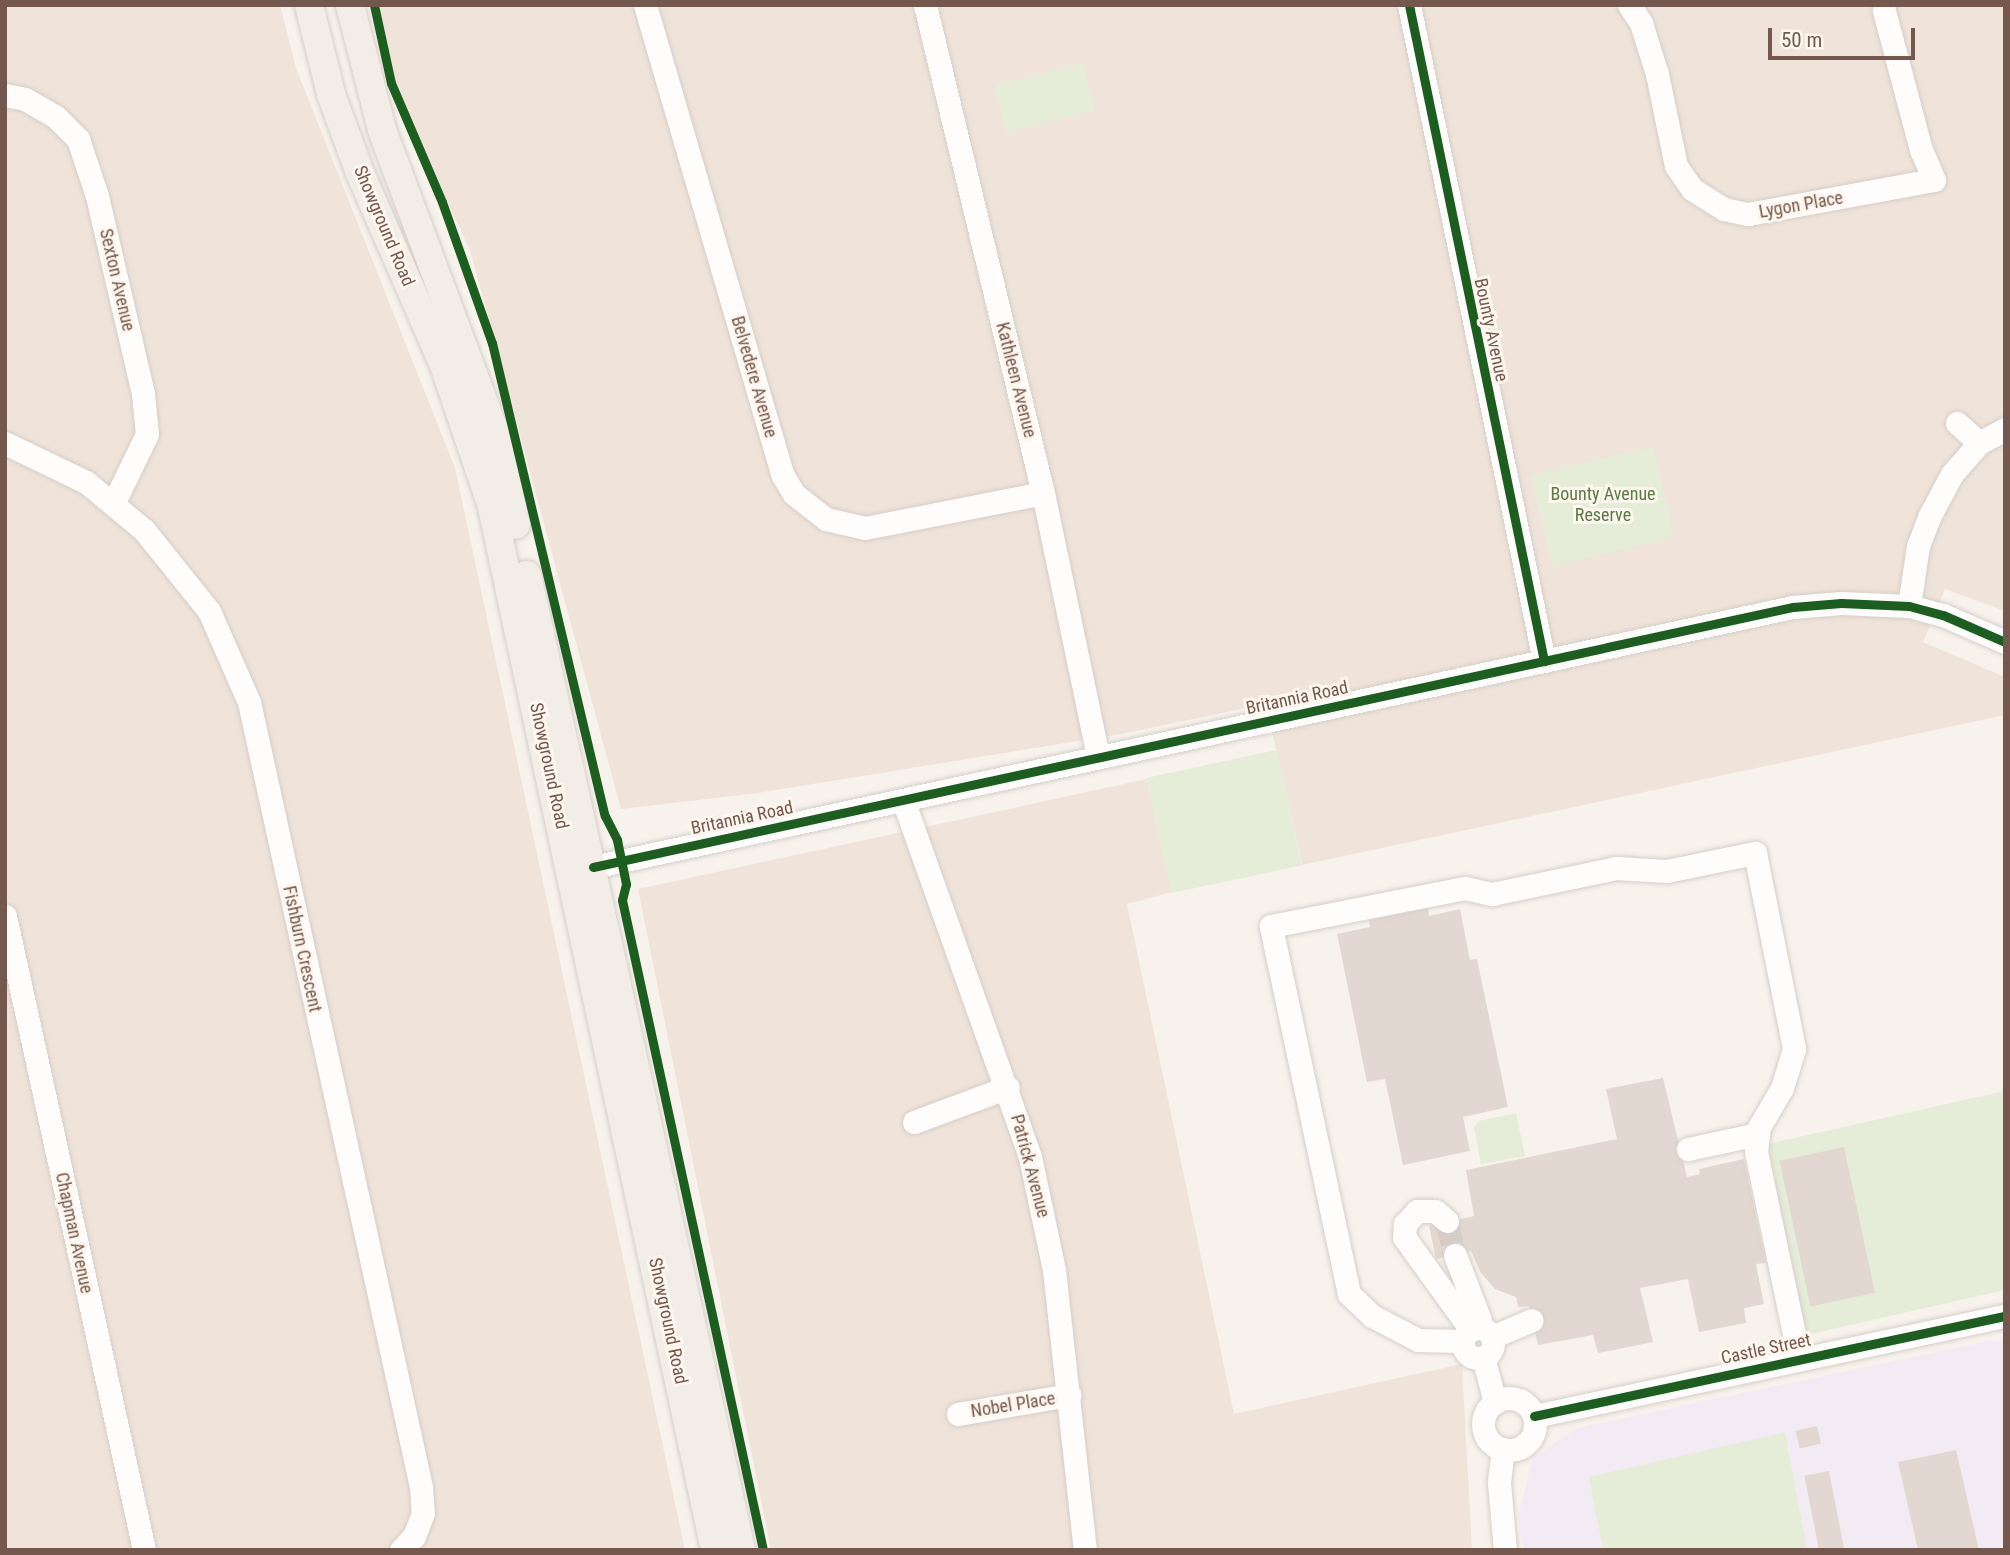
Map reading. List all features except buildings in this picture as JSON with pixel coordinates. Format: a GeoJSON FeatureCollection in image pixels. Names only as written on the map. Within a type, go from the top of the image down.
{"type":"FeatureCollection","features":[{"type":"Feature","properties":{"kind":"main road","name":"Showground Road"},"geometry":{"type":"LineString","coordinates":[[309,5],[335,105],[444,365],[492,506],[715,1550]]}},
{"type":"Feature","properties":{"kind":"main road","name":"Showground Road"},"geometry":{"type":"LineString","coordinates":[[350,5],[382,130],[495,433],[593,867],[741,1550]]}},
{"type":"Feature","properties":{"kind":"street","name":"Belvedere Avenue"},"geometry":{"type":"LineString","coordinates":[[645,5],[782,474],[794,494],[826,519],[865,528],[1043,493]]}},
{"type":"Feature","properties":{"kind":"street","name":"Kathleen Avenue"},"geometry":{"type":"LineString","coordinates":[[925,5],[1043,493],[1098,757]]}},
{"type":"Feature","properties":{"kind":"street","name":"Lygon Place"},"geometry":{"type":"LineString","coordinates":[[1629,5],[1641,23],[1657,74],[1676,166],[1692,189],[1724,209],[1748,214],[1934,180],[1921,150],[1884,11]]}},
{"type":"Feature","properties":{"kind":"street","name":"Bounty Avenue"},"geometry":{"type":"LineString","coordinates":[[1416,7],[1544,661]]}},
{"type":"Feature","properties":{"kind":"street","name":"Sexton Avenue"},"geometry":{"type":"LineString","coordinates":[[5,95],[25,99],[55,116],[78,139],[97,196],[143,394],[147,434],[114,502]]}},
{"type":"Feature","properties":{"kind":"street"},"geometry":{"type":"LineString","coordinates":[[1957,423],[1979,443]]}},
{"type":"Feature","properties":{"kind":"street"},"geometry":{"type":"LineString","coordinates":[[1909,606],[1918,546],[1929,517],[1952,474],[1979,443],[2005,429]]}},
{"type":"Feature","properties":{"kind":"street","name":"Fishburn Crescent"},"geometry":{"type":"LineString","coordinates":[[5,443],[46,460],[114,502],[180,570],[209,611],[249,702],[421,1487],[423,1513],[414,1536],[401,1550]]}},
{"type":"Feature","properties":{"kind":"street","name":"Britannia Road"},"geometry":{"type":"LineString","coordinates":[[593,867],[1793,607],[1841,603],[1909,606],[1943,615],[2005,642]]}},
{"type":"Feature","properties":{"kind":"street","name":"Patrick Avenue"},"geometry":{"type":"LineString","coordinates":[[903,800],[1008,1087],[1047,1230],[1086,1550]]}},
{"type":"Feature","properties":{"kind":"street"},"geometry":{"type":"LineString","coordinates":[[1532,1320],[1479,1339],[1418,1340],[1372,1316],[1349,1294],[1271,926],[1465,888],[1492,894],[1616,868],[1667,871],[1755,853],[1794,1049],[1782,1088],[1757,1134],[1756,1152],[1799,1358]]}},
{"type":"Feature","properties":{"kind":"street","name":"Chapman Avenue"},"geometry":{"type":"LineString","coordinates":[[5,916],[144,1550]]}},
{"type":"Feature","properties":{"kind":"street"},"geometry":{"type":"LineString","coordinates":[[914,1122],[1008,1087]]}},
{"type":"Feature","properties":{"kind":"street"},"geometry":{"type":"LineString","coordinates":[[1688,1149],[1757,1134]]}},
{"type":"Feature","properties":{"kind":"street"},"geometry":{"type":"LineString","coordinates":[[1447,1221],[1435,1211],[1417,1211],[1405,1224],[1404,1237],[1479,1339]]}},
{"type":"Feature","properties":{"kind":"street"},"geometry":{"type":"LineString","coordinates":[[1455,1255],[1495,1402]]}},
{"type":"Feature","properties":{"kind":"street","name":"Castle Street"},"geometry":{"type":"LineString","coordinates":[[1534,1416],[2005,1316]]}},
{"type":"Feature","properties":{"kind":"street","name":"Nobel Place"},"geometry":{"type":"LineString","coordinates":[[958,1414],[1069,1395]]}},
{"type":"Feature","properties":{"kind":"street"},"geometry":{"type":"LineString","coordinates":[[1517,1399],[1534,1416],[1528,1441],[1503,1449],[1485,1433],[1485,1413],[1495,1402],[1517,1399]]}},
{"type":"Feature","properties":{"kind":"street"},"geometry":{"type":"LineString","coordinates":[[1503,1449],[1499,1483],[1504,1550]]}},
{"type":"Feature","properties":{"kind":"shaded area"},"geometry":{"type":"Polygon","coordinates":[[[5,5],[280,5],[296,68],[455,468],[685,1550],[5,1550],[5,5]]]}},
{"type":"Feature","properties":{"kind":"shaded area"},"geometry":{"type":"Polygon","coordinates":[[[378,5],[2005,5],[2005,611],[1945,589],[1923,642],[2005,677],[2005,715],[1302,865],[1266,704],[1121,734],[758,793],[621,809],[470,250],[396,92],[378,5]]]}},
{"type":"Feature","properties":{"kind":"shaded area"},"geometry":{"type":"Polygon","coordinates":[[[1147,779],[1172,892],[1127,904],[1234,1414],[1462,1364],[1472,1550],[771,1550],[638,889],[1147,779]]]}},
{"type":"Feature","properties":{"kind":"shaded area"},"geometry":{"type":"Polygon","coordinates":[[[1993,1340],[2005,1341],[2005,1550],[1524,1550],[1518,1518],[1533,1458],[1577,1428],[1993,1340]]]}},
{"type":"Feature","properties":{"kind":"green space"},"geometry":{"type":"Polygon","coordinates":[[[1083,63],[1095,111],[1007,133],[995,85],[1083,63]]]}},
{"type":"Feature","properties":{"kind":"green space","name":"Bounty Avenue Reserve"},"geometry":{"type":"Polygon","coordinates":[[[1653,447],[1674,538],[1552,566],[1531,475],[1653,447]]]}},
{"type":"Feature","properties":{"kind":"green space"},"geometry":{"type":"Polygon","coordinates":[[[1277,750],[1302,865],[1171,893],[1147,778],[1277,750]]]}},
{"type":"Feature","properties":{"kind":"green space"},"geometry":{"type":"Polygon","coordinates":[[[2005,1091],[2005,1290],[1806,1335],[1768,1144],[2005,1091]]]}},
{"type":"Feature","properties":{"kind":"green space"},"geometry":{"type":"Polygon","coordinates":[[[1516,1113],[1525,1156],[1481,1164],[1474,1127],[1479,1121],[1516,1113]]]}},
{"type":"Feature","properties":{"kind":"green space"},"geometry":{"type":"Polygon","coordinates":[[[1785,1432],[1807,1550],[1603,1550],[1589,1477],[1785,1432]]]}},
{"type":"Feature","properties":{"kind":"tunnel"},"geometry":{"type":"LineString","coordinates":[[1447,1221],[1455,1255]]}},
{"type":"Feature","properties":{"kind":"cycle path"},"geometry":{"type":"LineString","coordinates":[[374,5],[391,83],[442,202],[492,343],[605,816],[617,840],[626,884],[622,900],[763,1550]]}},
{"type":"Feature","properties":{"kind":"cycle path"},"geometry":{"type":"LineString","coordinates":[[1409,5],[1544,661]]}},
{"type":"Feature","properties":{"kind":"cycle path"},"geometry":{"type":"LineString","coordinates":[[593,867],[1793,607],[1841,603],[1909,606],[1943,615],[2005,642]]}},
{"type":"Feature","properties":{"kind":"cycle path"},"geometry":{"type":"LineString","coordinates":[[1534,1416],[2005,1316]]}}]}
